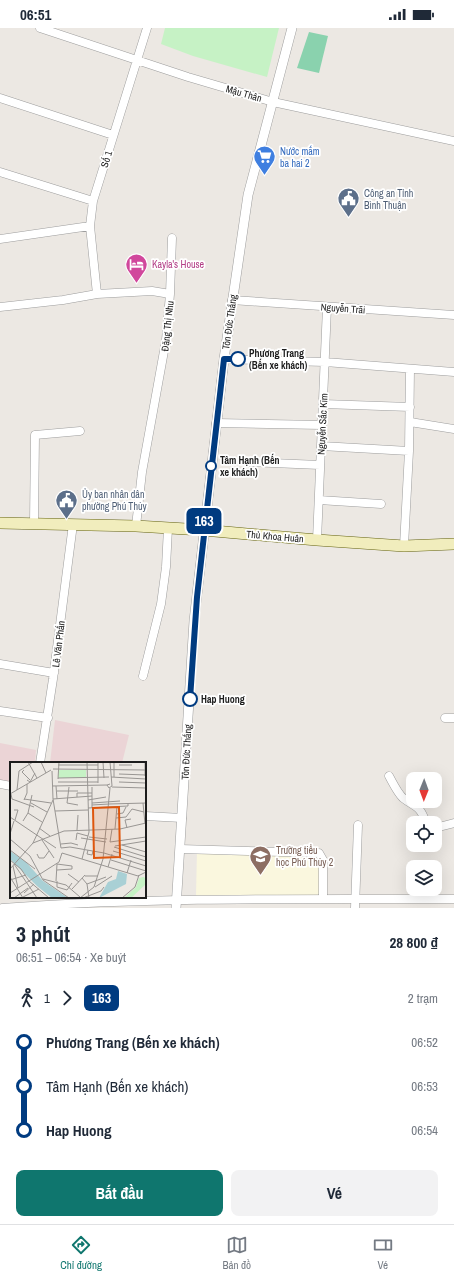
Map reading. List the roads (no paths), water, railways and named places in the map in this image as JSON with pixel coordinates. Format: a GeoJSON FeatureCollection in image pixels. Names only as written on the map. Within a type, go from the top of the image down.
{"type":"FeatureCollection","features":[{"type":"Feature","properties":{"kind":"main road","name":"Thủ Khoa Huân"},"geometry":{"type":"LineString","coordinates":[[0,523],[136,526],[404,546],[454,544]]}},
{"type":"Feature","properties":{"kind":"street","name":"Mậu Thân"},"geometry":{"type":"LineString","coordinates":[[40,28],[188,77],[273,102],[454,141]]}},
{"type":"Feature","properties":{"kind":"street","name":"Số 1"},"geometry":{"type":"LineString","coordinates":[[97,294],[90,226],[93,200],[147,28]]}},
{"type":"Feature","properties":{"kind":"street","name":"Tôn Đức Thắng"},"geometry":{"type":"LineString","coordinates":[[176,904],[194,621],[224,359],[248,195],[292,28]]}},
{"type":"Feature","properties":{"kind":"street"},"geometry":{"type":"LineString","coordinates":[[0,98],[113,135]]}},
{"type":"Feature","properties":{"kind":"street"},"geometry":{"type":"LineString","coordinates":[[0,172],[93,200]]}},
{"type":"Feature","properties":{"kind":"street"},"geometry":{"type":"LineString","coordinates":[[0,239],[90,226]]}},
{"type":"Feature","properties":{"kind":"street"},"geometry":{"type":"LineString","coordinates":[[170,294],[172,238]]}},
{"type":"Feature","properties":{"kind":"street","name":"Đặng Thị Nhu"},"geometry":{"type":"LineString","coordinates":[[0,307],[63,300],[97,294],[152,291],[170,294],[166,340],[142,472],[136,526]]}},
{"type":"Feature","properties":{"kind":"street","name":"Nguyễn Trãi"},"geometry":{"type":"LineString","coordinates":[[232,300],[454,316]]}},
{"type":"Feature","properties":{"kind":"street","name":"Nguyễn Sắc Kim"},"geometry":{"type":"LineString","coordinates":[[317,540],[327,307]]}},
{"type":"Feature","properties":{"kind":"street"},"geometry":{"type":"LineString","coordinates":[[224,359],[325,362],[454,372]]}},
{"type":"Feature","properties":{"kind":"street"},"geometry":{"type":"LineString","coordinates":[[404,546],[410,422],[410,369]]}},
{"type":"Feature","properties":{"kind":"street"},"geometry":{"type":"LineString","coordinates":[[323,404],[410,407]]}},
{"type":"Feature","properties":{"kind":"street"},"geometry":{"type":"LineString","coordinates":[[410,422],[454,429]]}},
{"type":"Feature","properties":{"kind":"street"},"geometry":{"type":"LineString","coordinates":[[216,423],[322,425]]}},
{"type":"Feature","properties":{"kind":"street"},"geometry":{"type":"LineString","coordinates":[[34,523],[35,436],[80,432]]}},
{"type":"Feature","properties":{"kind":"street"},"geometry":{"type":"LineString","coordinates":[[321,446],[409,451]]}},
{"type":"Feature","properties":{"kind":"street"},"geometry":{"type":"LineString","coordinates":[[250,462],[320,465]]}},
{"type":"Feature","properties":{"kind":"street"},"geometry":{"type":"LineString","coordinates":[[319,500],[380,504]]}},
{"type":"Feature","properties":{"kind":"street","name":"Lê Văn Phấn"},"geometry":{"type":"LineString","coordinates":[[40,762],[48,718],[73,524]]}},
{"type":"Feature","properties":{"kind":"street"},"geometry":{"type":"LineString","coordinates":[[142,676],[161,604],[165,574],[168,528]]}},
{"type":"Feature","properties":{"kind":"street"},"geometry":{"type":"LineString","coordinates":[[0,664],[54,673]]}},
{"type":"Feature","properties":{"kind":"street"},"geometry":{"type":"LineString","coordinates":[[0,711],[48,718]]}},
{"type":"Feature","properties":{"kind":"street"},"geometry":{"type":"LineString","coordinates":[[445,718],[454,718]]}},
{"type":"Feature","properties":{"kind":"street"},"geometry":{"type":"LineString","coordinates":[[389,776],[403,798],[418,807],[423,816]]}},
{"type":"Feature","properties":{"kind":"street"},"geometry":{"type":"LineString","coordinates":[[0,784],[10,786]]}},
{"type":"Feature","properties":{"kind":"street"},"geometry":{"type":"LineString","coordinates":[[146,816],[182,818]]}},
{"type":"Feature","properties":{"kind":"street"},"geometry":{"type":"LineString","coordinates":[[442,826],[454,823]]}},
{"type":"Feature","properties":{"kind":"street"},"geometry":{"type":"LineString","coordinates":[[355,908],[358,825]]}},
{"type":"Feature","properties":{"kind":"street"},"geometry":{"type":"LineString","coordinates":[[180,849],[319,853],[323,860],[319,899],[315,908]]}},
{"type":"Feature","properties":{"kind":"street"},"geometry":{"type":"LineString","coordinates":[[2,908],[319,899],[454,899]]}},
{"type":"Feature","properties":{"kind":"place","name":"Nước mắm ba hai 2"},"geometry":{"type":"Point","coordinates":[265,176]}},
{"type":"Feature","properties":{"kind":"place","name":"Công an Tỉnh Bình Thuận"},"geometry":{"type":"Point","coordinates":[349,218]}},
{"type":"Feature","properties":{"kind":"place","name":"Kayla's House"},"geometry":{"type":"Point","coordinates":[137,284]}},
{"type":"Feature","properties":{"kind":"place","name":"Phương Trang (Bến xe khách)"},"geometry":{"type":"Point","coordinates":[238,359]}},
{"type":"Feature","properties":{"kind":"place","name":"Tâm Hạnh (Bến xe khách)"},"geometry":{"type":"Point","coordinates":[211,466]}},
{"type":"Feature","properties":{"kind":"place","name":"Ủy ban nhân dân phường Phú Thủy"},"geometry":{"type":"Point","coordinates":[67,520]}},
{"type":"Feature","properties":{"kind":"place","name":"Hap Huong"},"geometry":{"type":"Point","coordinates":[190,699]}},
{"type":"Feature","properties":{"kind":"place","name":"Trường tiểu học Phú Thủy 2"},"geometry":{"type":"Point","coordinates":[260,876]}}]}
